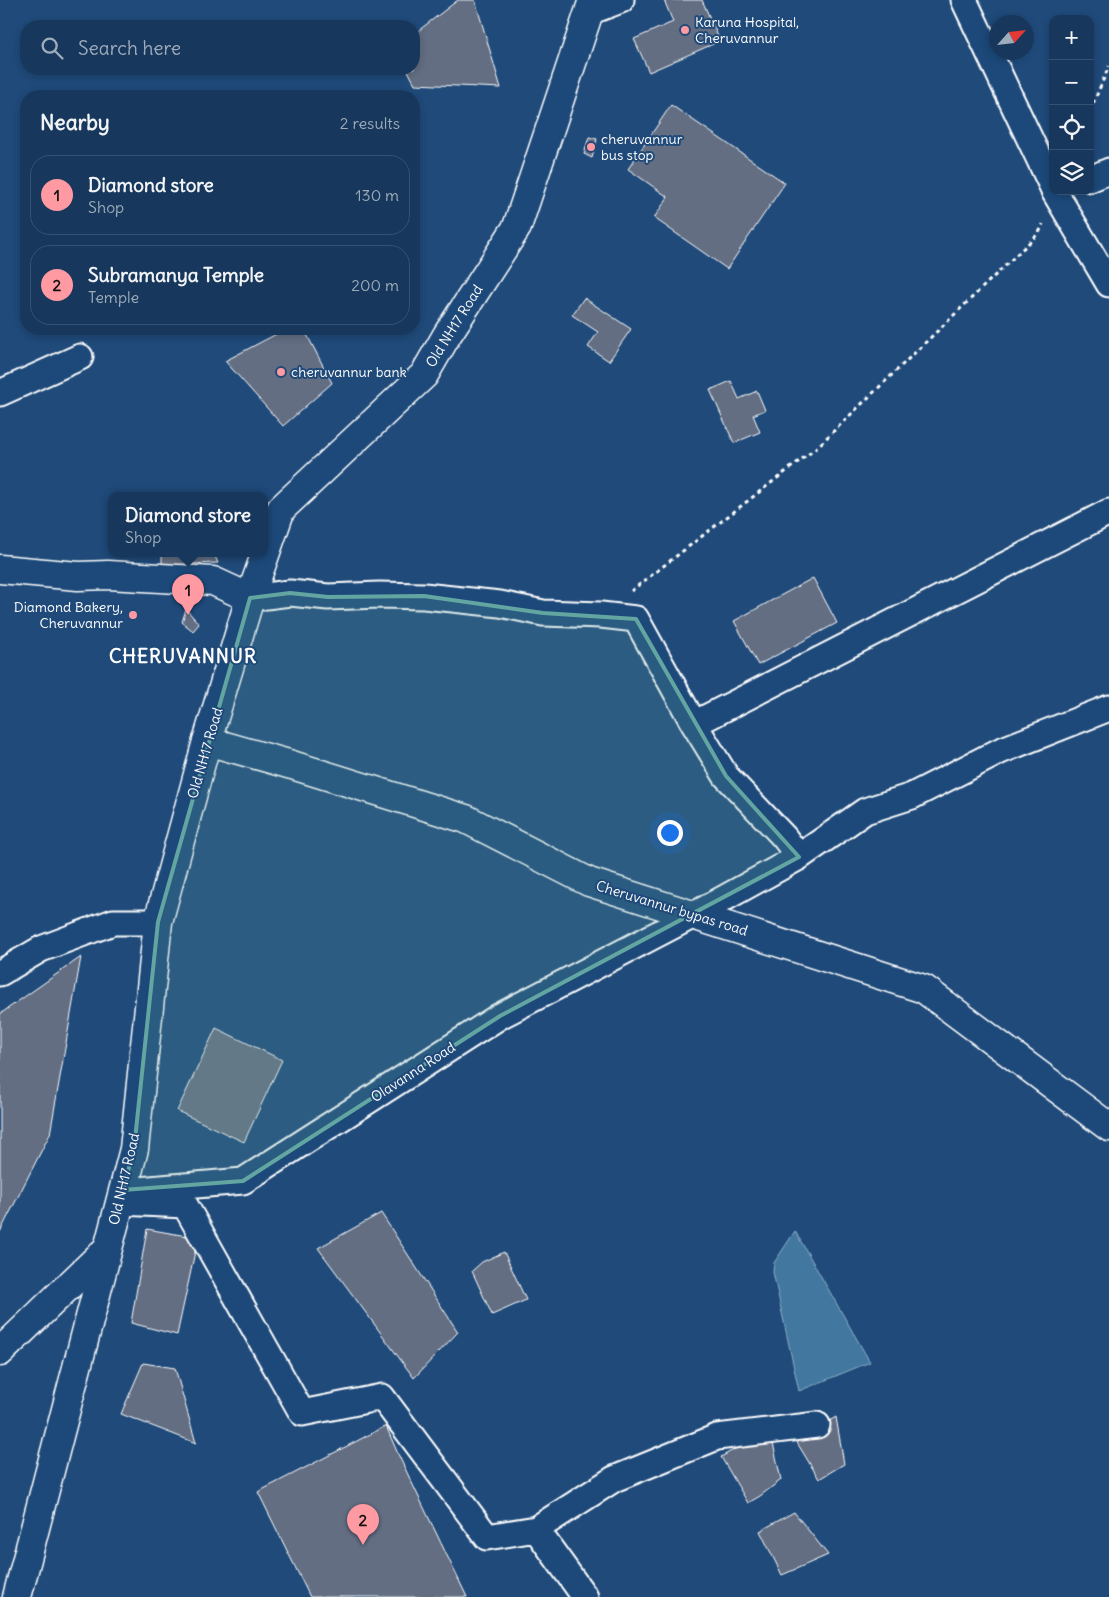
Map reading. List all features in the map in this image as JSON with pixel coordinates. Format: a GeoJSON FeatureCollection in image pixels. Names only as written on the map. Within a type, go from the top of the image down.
{"type":"FeatureCollection","features":[{"type":"Feature","properties":{"kind":"main road","name":"Old NH17 Road"},"geometry":{"type":"LineString","coordinates":[[268,546],[281,509],[424,375],[447,335],[517,227],[591,6]]}},
{"type":"Feature","properties":{"kind":"main road","name":"Old NH17 Road"},"geometry":{"type":"LineString","coordinates":[[17,1597],[134,1149],[158,922],[207,741],[264,557]]}},
{"type":"Feature","properties":{"kind":"main road"},"geometry":{"type":"LineString","coordinates":[[0,569],[78,576],[108,575],[214,581],[250,598]]}},
{"type":"Feature","properties":{"kind":"main road","name":"Cheruvannur bypas road"},"geometry":{"type":"LineString","coordinates":[[207,741],[292,765],[466,819],[589,882],[924,990],[1109,1127]]}},
{"type":"Feature","properties":{"kind":"main road"},"geometry":{"type":"LineString","coordinates":[[0,1352],[107,1249]]}},
{"type":"Feature","properties":{"kind":"street"},"geometry":{"type":"LineString","coordinates":[[591,6],[622,0]]}},
{"type":"Feature","properties":{"kind":"street"},"geometry":{"type":"LineString","coordinates":[[964,0],[1049,176]]}},
{"type":"Feature","properties":{"kind":"street"},"geometry":{"type":"LineString","coordinates":[[1094,177],[1109,171]]}},
{"type":"Feature","properties":{"kind":"street"},"geometry":{"type":"LineString","coordinates":[[1058,195],[1109,284]]}},
{"type":"Feature","properties":{"kind":"street"},"geometry":{"type":"LineString","coordinates":[[0,393],[80,357]]}},
{"type":"Feature","properties":{"kind":"street"},"geometry":{"type":"LineString","coordinates":[[694,724],[1109,512]]}},
{"type":"Feature","properties":{"kind":"street"},"geometry":{"type":"LineString","coordinates":[[250,598],[290,593],[328,597],[424,596],[500,604],[543,613],[601,615],[636,619],[694,724],[726,776],[784,837],[799,857]]}},
{"type":"Feature","properties":{"kind":"street","name":"Olavanna Road"},"geometry":{"type":"LineString","coordinates":[[121,1196],[242,1180],[500,1016],[694,915],[799,857],[865,811],[912,796],[1000,751],[1109,708]]}},
{"type":"Feature","properties":{"kind":"street"},"geometry":{"type":"LineString","coordinates":[[0,973],[41,949],[113,922],[158,922]]}},
{"type":"Feature","properties":{"kind":"street"},"geometry":{"type":"LineString","coordinates":[[121,1196],[185,1205],[302,1413],[382,1397],[487,1537],[536,1529],[614,1479],[717,1437],[817,1425]]}},
{"type":"Feature","properties":{"kind":"street"},"geometry":{"type":"LineString","coordinates":[[536,1529],[585,1597]]}},
{"type":"Feature","properties":{"kind":"path"},"geometry":{"type":"LineString","coordinates":[[1093,105],[1109,66]]}},
{"type":"Feature","properties":{"kind":"path"},"geometry":{"type":"LineString","coordinates":[[601,615],[815,448],[1039,234],[1054,195]]}},
{"type":"Feature","properties":{"kind":"highlighted area"},"geometry":{"type":"Polygon","coordinates":[[[290,593],[328,597],[424,596],[543,613],[636,619],[726,776],[799,857],[500,1016],[243,1181],[123,1190],[134,1149],[158,922],[250,598],[290,593]]]}},
{"type":"Feature","properties":{"kind":"water"},"geometry":{"type":"Polygon","coordinates":[[[795,1231],[870,1362],[799,1391],[773,1272],[774,1263],[795,1231]]]}},
{"type":"Feature","properties":{"kind":"building"},"geometry":{"type":"Polygon","coordinates":[[[458,0],[475,0],[501,88],[415,84],[410,75],[420,75],[420,29],[458,0]]]}},
{"type":"Feature","properties":{"kind":"building","name":"Karuna Hospital, Cheruvannur"},"geometry":{"type":"Polygon","coordinates":[[[664,0],[702,0],[720,41],[649,72],[634,39],[673,22],[664,0]]]}},
{"type":"Feature","properties":{"kind":"building"},"geometry":{"type":"Polygon","coordinates":[[[671,105],[785,183],[727,269],[654,218],[668,197],[628,169],[671,105]]]}},
{"type":"Feature","properties":{"kind":"building","name":"cheruvannur bus stop"},"geometry":{"type":"Polygon","coordinates":[[[589,137],[597,139],[592,158],[584,154],[589,137]]]}},
{"type":"Feature","properties":{"kind":"building"},"geometry":{"type":"Polygon","coordinates":[[[584,298],[631,329],[609,361],[588,347],[598,332],[572,315],[584,298]]]}},
{"type":"Feature","properties":{"kind":"building","name":"cheruvannur bank"},"geometry":{"type":"Polygon","coordinates":[[[275,335],[307,335],[332,383],[283,426],[225,361],[275,335]]]}},
{"type":"Feature","properties":{"kind":"building"},"geometry":{"type":"Polygon","coordinates":[[[731,381],[739,399],[757,391],[765,410],[753,415],[760,432],[734,443],[710,390],[731,381]]]}},
{"type":"Feature","properties":{"kind":"building"},"geometry":{"type":"Polygon","coordinates":[[[162,557],[215,557],[218,563],[162,565],[162,557]]]}},
{"type":"Feature","properties":{"kind":"building"},"geometry":{"type":"Polygon","coordinates":[[[813,578],[837,623],[758,665],[734,621],[813,578]]]}},
{"type":"Feature","properties":{"kind":"building"},"geometry":{"type":"Polygon","coordinates":[[[186,609],[199,624],[193,631],[182,622],[186,609]]]}},
{"type":"Feature","properties":{"kind":"building"},"geometry":{"type":"Polygon","coordinates":[[[81,957],[50,1134],[0,1232],[0,1014],[81,957]]]}},
{"type":"Feature","properties":{"kind":"building"},"geometry":{"type":"Polygon","coordinates":[[[216,1028],[282,1060],[244,1142],[177,1111],[216,1028]]]}},
{"type":"Feature","properties":{"kind":"building"},"geometry":{"type":"Polygon","coordinates":[[[381,1213],[458,1332],[414,1378],[318,1248],[381,1213]]]}},
{"type":"Feature","properties":{"kind":"building"},"geometry":{"type":"Polygon","coordinates":[[[147,1229],[198,1238],[177,1335],[131,1323],[147,1229]]]}},
{"type":"Feature","properties":{"kind":"building"},"geometry":{"type":"Polygon","coordinates":[[[504,1252],[526,1300],[492,1315],[472,1271],[482,1262],[504,1252]]]}},
{"type":"Feature","properties":{"kind":"building"},"geometry":{"type":"Polygon","coordinates":[[[143,1363],[175,1368],[196,1443],[121,1414],[143,1363]]]}},
{"type":"Feature","properties":{"kind":"building"},"geometry":{"type":"Polygon","coordinates":[[[836,1417],[844,1464],[819,1479],[796,1441],[836,1417]]]}},
{"type":"Feature","properties":{"kind":"building"},"geometry":{"type":"Polygon","coordinates":[[[386,1426],[467,1597],[310,1597],[258,1492],[386,1426]]]}},
{"type":"Feature","properties":{"kind":"building"},"geometry":{"type":"Polygon","coordinates":[[[770,1429],[781,1480],[748,1503],[721,1457],[770,1429]]]}},
{"type":"Feature","properties":{"kind":"building"},"geometry":{"type":"Polygon","coordinates":[[[794,1512],[828,1555],[782,1575],[760,1531],[794,1512]]]}},
{"type":"Feature","properties":{"kind":"place","name":"Karuna Hospital, Cheruvannur"},"geometry":{"type":"Point","coordinates":[685,30]}},
{"type":"Feature","properties":{"kind":"place","name":"cheruvannur bus stop"},"geometry":{"type":"Point","coordinates":[591,147]}},
{"type":"Feature","properties":{"kind":"place","name":"cheruvannur bank"},"geometry":{"type":"Point","coordinates":[281,372]}},
{"type":"Feature","properties":{"kind":"place","name":"Diamond Bakery, Cheruvannur"},"geometry":{"type":"Point","coordinates":[133,615]}},
{"type":"Feature","properties":{"kind":"place","name":"Diamond store"},"geometry":{"type":"Point","coordinates":[188,615]}},
{"type":"Feature","properties":{"kind":"place","name":"Subramanya Temple"},"geometry":{"type":"Point","coordinates":[363,1545]}},
{"type":"Feature","properties":{"kind":"district","name":"CHERUVANNUR"},"geometry":{"type":"Point","coordinates":[183,656]}}]}
